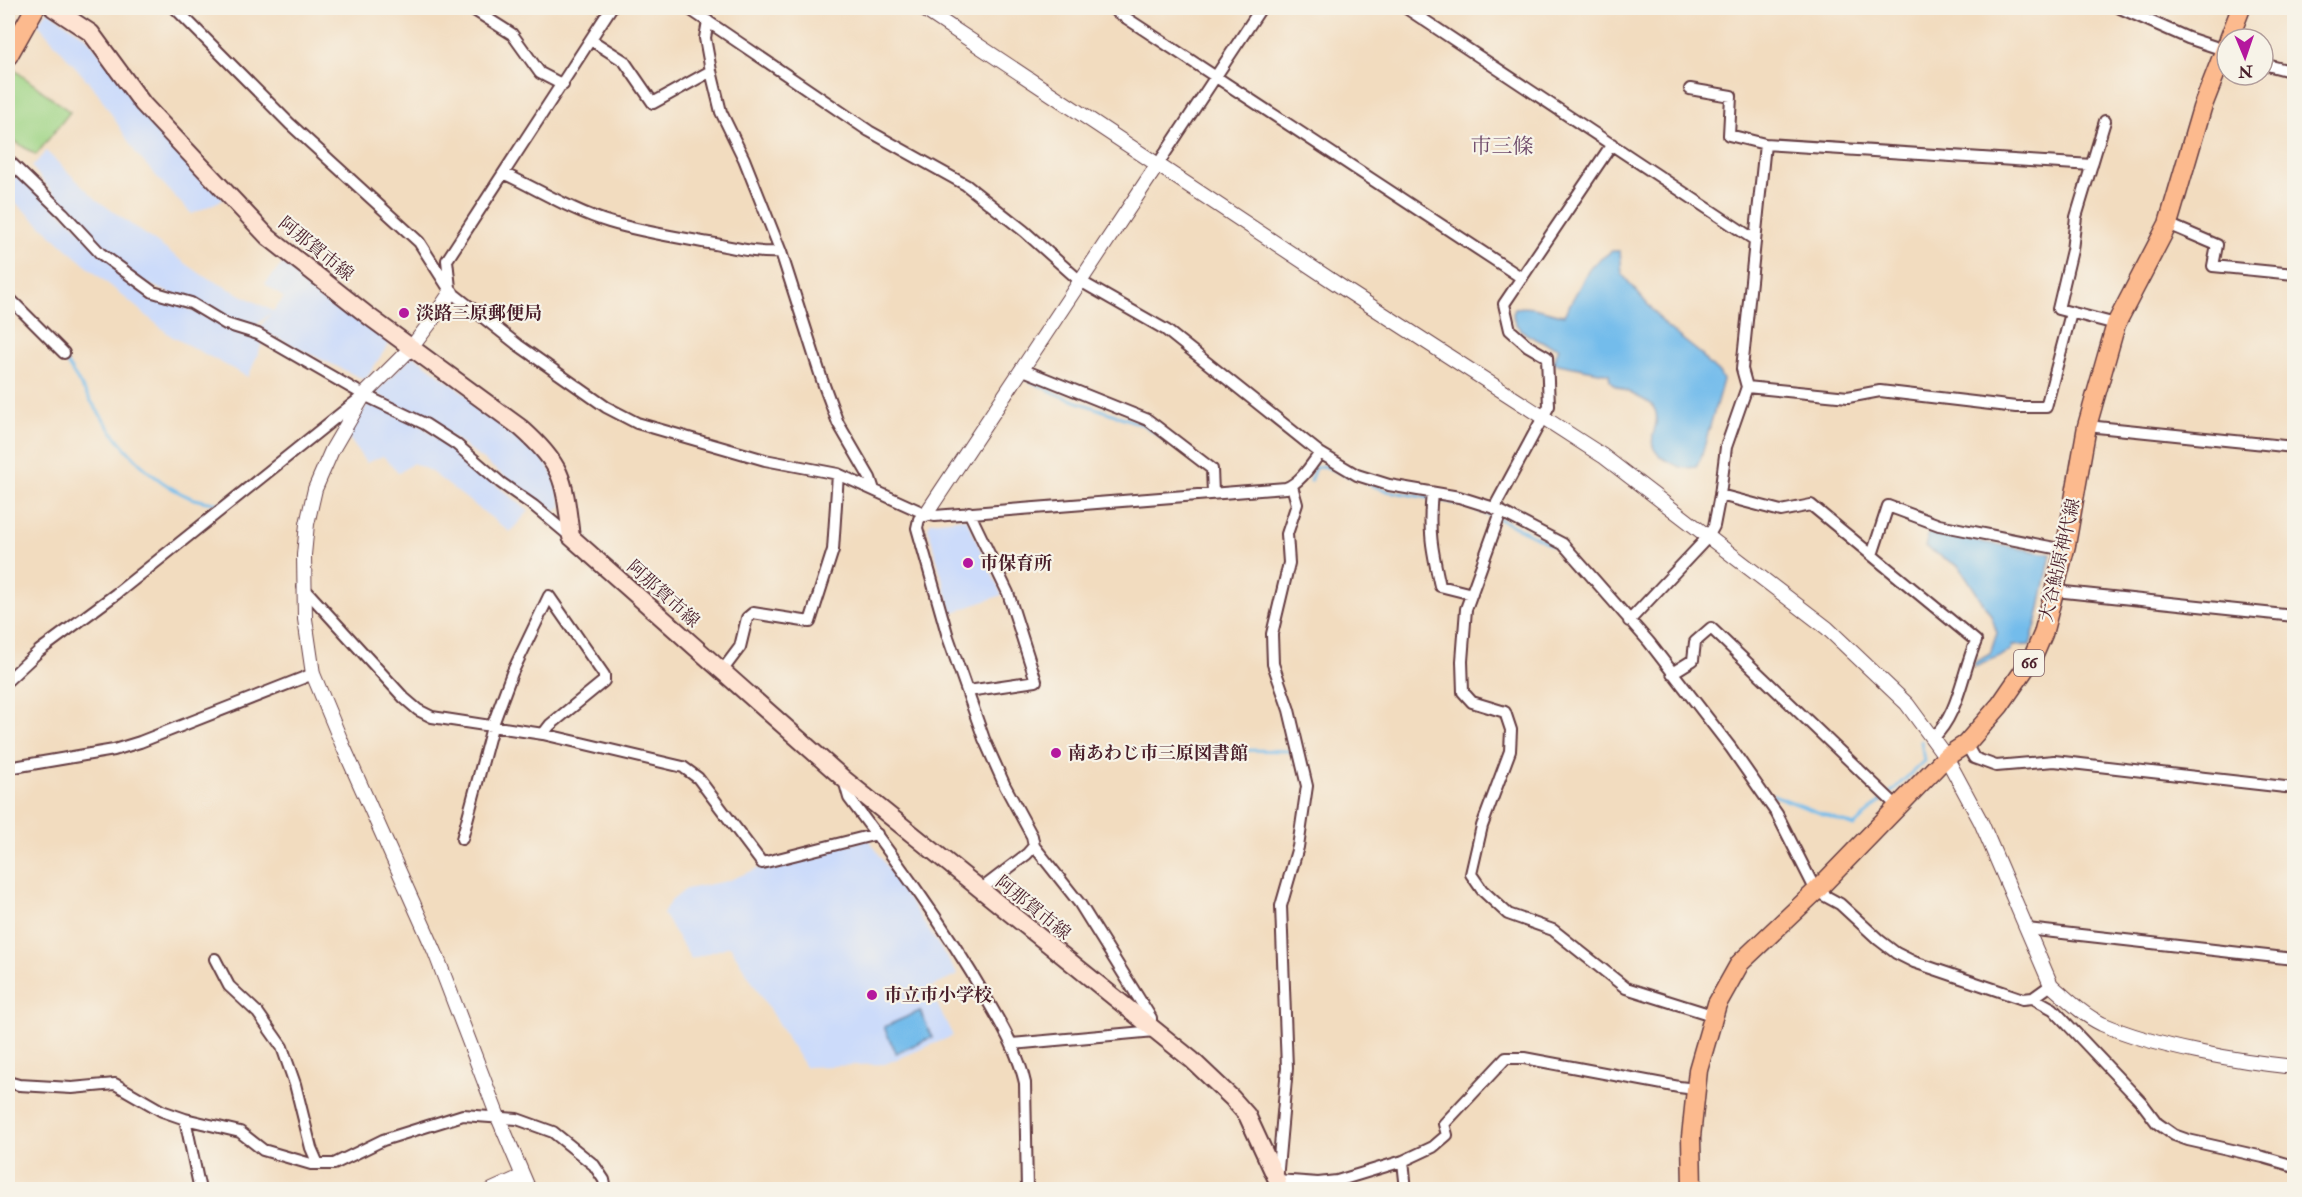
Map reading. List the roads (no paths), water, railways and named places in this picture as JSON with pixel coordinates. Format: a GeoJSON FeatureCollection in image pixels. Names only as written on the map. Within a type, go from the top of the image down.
{"type":"FeatureCollection","features":[{"type":"Feature","properties":{"kind":"main road"},"geometry":{"type":"LineString","coordinates":[[8,56],[35,8]]}},
{"type":"Feature","properties":{"kind":"main road","name":"阿那賀市線"},"geometry":{"type":"LineString","coordinates":[[53,8],[91,33],[143,104],[268,237],[538,443],[554,462],[563,481],[571,537],[844,779],[1192,1060],[1247,1115],[1278,1185]]}},
{"type":"Feature","properties":{"kind":"main road","name":"大谷鮎原神代線"},"geometry":{"type":"LineString","coordinates":[[2234,27],[2241,8]]}},
{"type":"Feature","properties":{"kind":"main road","name":"大谷鮎原神代線"},"geometry":{"type":"LineString","coordinates":[[1692,1190],[1691,1137],[1698,1070],[1717,1004],[1740,963],[1816,891],[1946,757],[1965,744],[2000,705],[2033,657],[2043,634],[2055,591],[2065,550],[2087,426],[2116,324],[2168,224],[2202,108],[2215,76]]}},
{"type":"Feature","properties":{"kind":"street"},"geometry":{"type":"LineString","coordinates":[[175,8],[290,124],[419,242],[451,292],[518,345],[622,416],[638,423],[765,460],[838,474],[935,516],[1286,488],[1292,486],[1304,475],[1320,453]]}},
{"type":"Feature","properties":{"kind":"street"},"geometry":{"type":"LineString","coordinates":[[471,8],[512,34],[540,74],[563,85]]}},
{"type":"Feature","properties":{"kind":"street"},"geometry":{"type":"LineString","coordinates":[[10,673],[116,594],[364,395],[411,348],[451,292],[447,260],[611,8]]}},
{"type":"Feature","properties":{"kind":"street"},"geometry":{"type":"LineString","coordinates":[[687,8],[706,15],[869,131],[966,185],[1024,231],[1080,281],[1166,330],[1320,453],[1357,475],[1389,485],[1459,497],[1497,510],[1563,544],[1697,702],[1777,814],[1816,891],[1840,904],[1879,940],[1914,962],[2023,999],[2033,998],[2051,985]]}},
{"type":"Feature","properties":{"kind":"street"},"geometry":{"type":"LineString","coordinates":[[922,8],[1603,456],[1827,628],[1907,704],[1946,757],[1981,822],[2051,985],[2073,1005],[2101,1023],[2144,1038],[2210,1054],[2295,1067]]}},
{"type":"Feature","properties":{"kind":"street"},"geometry":{"type":"LineString","coordinates":[[1111,8],[1522,278]]}},
{"type":"Feature","properties":{"kind":"street"},"geometry":{"type":"LineString","coordinates":[[1012,1044],[1153,1029],[1151,1018],[1080,904],[1034,846],[1032,836],[1005,786],[984,739],[948,637],[917,528],[920,519],[926,514],[1262,8]]}},
{"type":"Feature","properties":{"kind":"street"},"geometry":{"type":"LineString","coordinates":[[1406,8],[1755,240]]}},
{"type":"Feature","properties":{"kind":"street"},"geometry":{"type":"LineString","coordinates":[[2120,8],[2188,38],[2215,44]]}},
{"type":"Feature","properties":{"kind":"street"},"geometry":{"type":"LineString","coordinates":[[706,15],[705,38],[721,112],[744,159],[782,252],[838,423],[870,478],[874,490]]}},
{"type":"Feature","properties":{"kind":"street"},"geometry":{"type":"LineString","coordinates":[[591,40],[624,61],[653,103],[711,71]]}},
{"type":"Feature","properties":{"kind":"street"},"geometry":{"type":"LineString","coordinates":[[2275,67],[2295,72]]}},
{"type":"Feature","properties":{"kind":"street"},"geometry":{"type":"LineString","coordinates":[[1690,89],[1731,96],[1729,135],[1765,144],[2092,165]]}},
{"type":"Feature","properties":{"kind":"street"},"geometry":{"type":"LineString","coordinates":[[2105,121],[2076,217],[2072,250],[2058,309],[2116,324]]}},
{"type":"Feature","properties":{"kind":"street"},"geometry":{"type":"LineString","coordinates":[[1612,144],[1504,304],[1510,330],[1528,346],[1547,357],[1549,406],[1497,510],[1466,609],[1462,661],[1463,692],[1472,702],[1504,712],[1511,730],[1510,751],[1482,826],[1472,874],[1482,890],[1508,914],[1553,930],[1626,988],[1715,1016]]}},
{"type":"Feature","properties":{"kind":"street"},"geometry":{"type":"LineString","coordinates":[[1629,621],[1708,537],[1714,526],[1726,447],[1747,387],[1742,369],[1765,144]]}},
{"type":"Feature","properties":{"kind":"street"},"geometry":{"type":"LineString","coordinates":[[8,160],[63,213],[100,253],[153,292],[191,303],[226,324],[258,334],[364,395],[425,424],[456,444],[501,483],[571,537]]}},
{"type":"Feature","properties":{"kind":"street"},"geometry":{"type":"LineString","coordinates":[[505,174],[584,213],[609,222],[747,250],[782,252]]}},
{"type":"Feature","properties":{"kind":"street"},"geometry":{"type":"LineString","coordinates":[[2168,224],[2217,245],[2213,266],[2295,274]]}},
{"type":"Feature","properties":{"kind":"street"},"geometry":{"type":"LineString","coordinates":[[8,297],[64,353]]}},
{"type":"Feature","properties":{"kind":"street"},"geometry":{"type":"LineString","coordinates":[[1747,387],[1848,397],[1880,391],[2016,407],[2046,407],[2071,313]]}},
{"type":"Feature","properties":{"kind":"street"},"geometry":{"type":"LineString","coordinates":[[1021,369],[1148,420],[1212,469],[1213,493]]}},
{"type":"Feature","properties":{"kind":"street"},"geometry":{"type":"LineString","coordinates":[[364,395],[332,450],[315,489],[307,524],[303,587],[313,674],[435,952],[498,1117],[529,1190]]}},
{"type":"Feature","properties":{"kind":"street"},"geometry":{"type":"LineString","coordinates":[[2087,426],[2295,447]]}},
{"type":"Feature","properties":{"kind":"street"},"geometry":{"type":"LineString","coordinates":[[722,671],[740,647],[747,618],[753,613],[810,622],[833,550],[838,474]]}},
{"type":"Feature","properties":{"kind":"street"},"geometry":{"type":"LineString","coordinates":[[1292,486],[1297,504],[1287,534],[1289,563],[1272,634],[1273,663],[1289,710],[1307,786],[1298,847],[1281,906],[1287,1068],[1278,1185],[1337,1181],[1403,1161],[1433,1147],[1447,1135],[1444,1124],[1506,1058],[1524,1058],[1695,1089]]}},
{"type":"Feature","properties":{"kind":"street"},"geometry":{"type":"LineString","coordinates":[[1432,493],[1430,546],[1440,586],[1472,594]]}},
{"type":"Feature","properties":{"kind":"street"},"geometry":{"type":"LineString","coordinates":[[1720,495],[1781,511],[1811,505],[1976,641],[1968,658],[1964,678],[1942,730],[1932,738]]}},
{"type":"Feature","properties":{"kind":"street"},"geometry":{"type":"LineString","coordinates":[[1872,555],[1888,506],[1939,525],[2065,550]]}},
{"type":"Feature","properties":{"kind":"street"},"geometry":{"type":"LineString","coordinates":[[968,691],[1036,681],[1008,593],[969,513]]}},
{"type":"Feature","properties":{"kind":"street"},"geometry":{"type":"LineString","coordinates":[[303,587],[404,698],[418,710],[432,717],[543,734],[683,768],[698,778],[762,863],[876,834]]}},
{"type":"Feature","properties":{"kind":"street"},"geometry":{"type":"LineString","coordinates":[[2055,591],[2295,616]]}},
{"type":"Feature","properties":{"kind":"street"},"geometry":{"type":"LineString","coordinates":[[462,839],[492,726],[496,721],[512,673],[549,596],[604,675],[604,681],[550,724],[543,734]]}},
{"type":"Feature","properties":{"kind":"street"},"geometry":{"type":"LineString","coordinates":[[1672,673],[1693,660],[1695,642],[1711,628],[1898,807]]}},
{"type":"Feature","properties":{"kind":"street"},"geometry":{"type":"LineString","coordinates":[[8,768],[114,750],[313,674]]}},
{"type":"Feature","properties":{"kind":"street"},"geometry":{"type":"LineString","coordinates":[[1965,744],[1974,758],[1996,766],[2054,761],[2295,788]]}},
{"type":"Feature","properties":{"kind":"street"},"geometry":{"type":"LineString","coordinates":[[844,779],[849,798],[951,938],[1012,1044],[1022,1067],[1025,1083],[1027,1190]]}},
{"type":"Feature","properties":{"kind":"street"},"geometry":{"type":"LineString","coordinates":[[980,890],[1028,855],[1034,846]]}},
{"type":"Feature","properties":{"kind":"street"},"geometry":{"type":"LineString","coordinates":[[2027,929],[2295,958]]}},
{"type":"Feature","properties":{"kind":"street"},"geometry":{"type":"LineString","coordinates":[[214,959],[229,986],[258,1013],[282,1047],[295,1084],[311,1148],[318,1164]]}},
{"type":"Feature","properties":{"kind":"street"},"geometry":{"type":"LineString","coordinates":[[2033,998],[2053,1009],[2157,1123],[2174,1135],[2295,1166]]}},
{"type":"Feature","properties":{"kind":"street"},"geometry":{"type":"LineString","coordinates":[[8,1082],[19,1085],[72,1088],[115,1084],[162,1111],[240,1132],[263,1150],[310,1164],[334,1164],[382,1140],[463,1115],[524,1120],[553,1132],[594,1164],[604,1180],[606,1190]]}},
{"type":"Feature","properties":{"kind":"street"},"geometry":{"type":"LineString","coordinates":[[185,1119],[201,1190]]}},
{"type":"Feature","properties":{"kind":"street"},"geometry":{"type":"LineString","coordinates":[[1403,1161],[1406,1190]]}},
{"type":"Feature","properties":{"kind":"street"},"geometry":{"type":"LineString","coordinates":[[492,1190],[524,1176]]}},
{"type":"Feature","properties":{"kind":"water"},"geometry":{"type":"Polygon","coordinates":[[[1612,251],[1620,251],[1622,274],[1667,327],[1701,354],[1707,363],[1719,372],[1723,380],[1701,458],[1696,467],[1677,466],[1657,453],[1652,440],[1657,419],[1656,411],[1651,404],[1614,385],[1610,381],[1609,374],[1553,363],[1559,348],[1527,334],[1515,323],[1513,316],[1515,308],[1534,308],[1564,315],[1591,266],[1612,251]]]}},
{"type":"Feature","properties":{"kind":"water"},"geometry":{"type":"Polygon","coordinates":[[[1930,528],[1952,537],[2051,554],[2030,645],[2012,646],[2011,651],[1975,667],[1974,663],[1990,654],[1997,633],[1991,615],[1960,567],[1925,547],[1930,528]]]}},
{"type":"Feature","properties":{"kind":"water"},"geometry":{"type":"Polygon","coordinates":[[[920,1011],[932,1037],[896,1053],[884,1027],[920,1011]]]}},
{"type":"Feature","properties":{"kind":"waterway"},"geometry":{"type":"LineString","coordinates":[[64,359],[117,438],[149,472],[168,486],[189,497],[221,504]]}},
{"type":"Feature","properties":{"kind":"waterway"},"geometry":{"type":"LineString","coordinates":[[1024,378],[1061,396],[1144,425],[1177,448]]}},
{"type":"Feature","properties":{"kind":"waterway"},"geometry":{"type":"LineString","coordinates":[[1310,481],[1315,468],[1324,466],[1351,477]]}},
{"type":"Feature","properties":{"kind":"waterway"},"geometry":{"type":"LineString","coordinates":[[1365,483],[1388,491],[1429,498]]}},
{"type":"Feature","properties":{"kind":"waterway"},"geometry":{"type":"LineString","coordinates":[[1435,499],[1485,513],[1562,550]]}},
{"type":"Feature","properties":{"kind":"waterway"},"geometry":{"type":"LineString","coordinates":[[1889,794],[1924,761],[1921,741]]}},
{"type":"Feature","properties":{"kind":"waterway"},"geometry":{"type":"LineString","coordinates":[[1210,746],[1245,750],[1292,751]]}},
{"type":"Feature","properties":{"kind":"waterway"},"geometry":{"type":"LineString","coordinates":[[1773,795],[1854,826],[1884,798]]}},
{"type":"Feature","properties":{"kind":"place","name":"淡路三原郵便局"},"geometry":{"type":"Point","coordinates":[404,313]}},
{"type":"Feature","properties":{"kind":"place","name":"市保育所"},"geometry":{"type":"Point","coordinates":[968,563]}},
{"type":"Feature","properties":{"kind":"place","name":"南あわじ市三原図書館"},"geometry":{"type":"Point","coordinates":[1056,753]}},
{"type":"Feature","properties":{"kind":"place","name":"市立市小学校"},"geometry":{"type":"Point","coordinates":[872,995]}},
{"type":"Feature","properties":{"kind":"district","name":"市三條"},"geometry":{"type":"Point","coordinates":[1502,146]}}]}
